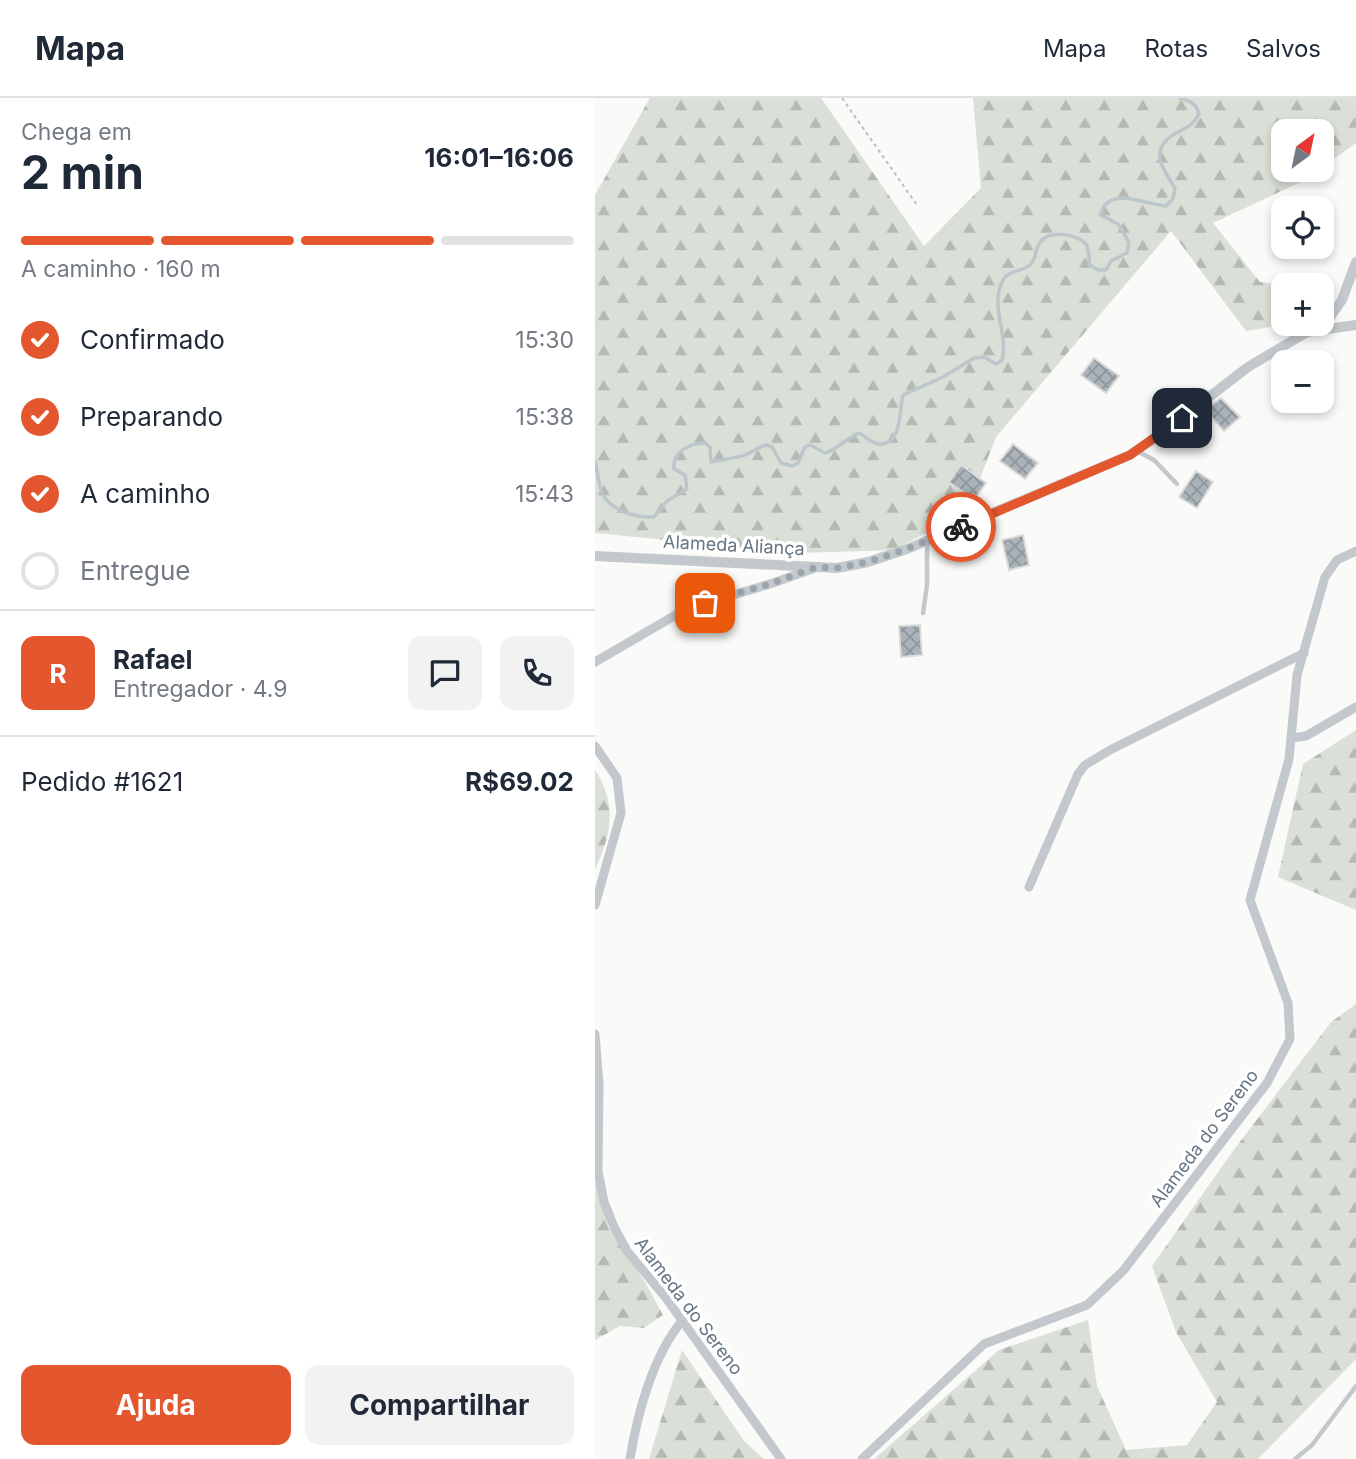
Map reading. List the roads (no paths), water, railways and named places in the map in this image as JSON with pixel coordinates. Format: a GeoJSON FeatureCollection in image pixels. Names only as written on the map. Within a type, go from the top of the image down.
{"type":"FeatureCollection","features":[{"type":"Feature","properties":{"kind":"street"},"geometry":{"type":"LineString","coordinates":[[1334,311],[1342,300],[1356,262]]}},
{"type":"Feature","properties":{"kind":"street","name":"Alameda Aliança"},"geometry":{"type":"LineString","coordinates":[[1334,328],[1356,325]]}},
{"type":"Feature","properties":{"kind":"street","name":"Alameda Aliança"},"geometry":{"type":"LineString","coordinates":[[595,556],[837,568],[860,564],[927,541],[1137,451],[1263,357],[1300,336]]}},
{"type":"Feature","properties":{"kind":"street","name":"Alameda do Sereno"},"geometry":{"type":"LineString","coordinates":[[862,1459],[984,1343],[1087,1305],[1123,1271],[1267,1083],[1290,1039],[1288,1003],[1250,900],[1289,759],[1297,675],[1325,577],[1338,560],[1356,551]]}},
{"type":"Feature","properties":{"kind":"street"},"geometry":{"type":"LineString","coordinates":[[595,662],[686,609],[816,567]]}},
{"type":"Feature","properties":{"kind":"street"},"geometry":{"type":"LineString","coordinates":[[1029,887],[1078,774],[1086,765],[1110,750],[1304,653]]}},
{"type":"Feature","properties":{"kind":"street"},"geometry":{"type":"LineString","coordinates":[[1292,738],[1306,736],[1356,707]]}},
{"type":"Feature","properties":{"kind":"street"},"geometry":{"type":"LineString","coordinates":[[595,746],[617,778],[621,813],[595,905]]}},
{"type":"Feature","properties":{"kind":"street","name":"Alameda do Sereno"},"geometry":{"type":"LineString","coordinates":[[595,1034],[600,1094],[597,1155],[604,1202],[627,1251],[683,1320],[781,1459]]}},
{"type":"Feature","properties":{"kind":"street"},"geometry":{"type":"LineString","coordinates":[[630,1459],[643,1402],[669,1336],[683,1320]]}},
{"type":"Feature","properties":{"kind":"lane"},"geometry":{"type":"LineString","coordinates":[[1137,451],[1154,460],[1177,484]]}},
{"type":"Feature","properties":{"kind":"lane"},"geometry":{"type":"LineString","coordinates":[[923,613],[927,585],[927,541]]}},
{"type":"Feature","properties":{"kind":"lane"},"geometry":{"type":"LineString","coordinates":[[1295,1459],[1312,1444],[1356,1386]]}},
{"type":"Feature","properties":{"kind":"waterway"},"geometry":{"type":"LineString","coordinates":[[595,462],[601,490],[609,503],[631,514],[654,517],[667,501],[687,489],[685,475],[674,469],[674,463],[679,453],[694,445],[705,443],[710,447],[711,462],[745,455],[766,445],[772,447],[781,463],[792,466],[798,463],[805,447],[810,445],[825,453],[859,433],[876,444],[887,443],[899,425],[903,395],[943,377],[974,358],[984,357],[996,364],[1002,360],[999,290],[1005,277],[1030,265],[1041,241],[1057,234],[1077,238],[1087,246],[1090,265],[1098,270],[1106,270],[1111,261],[1127,253],[1129,242],[1118,224],[1101,215],[1104,206],[1118,198],[1166,206],[1173,199],[1175,188],[1162,165],[1160,151],[1169,138],[1190,125],[1199,114],[1192,103],[1180,98]]}}]}
